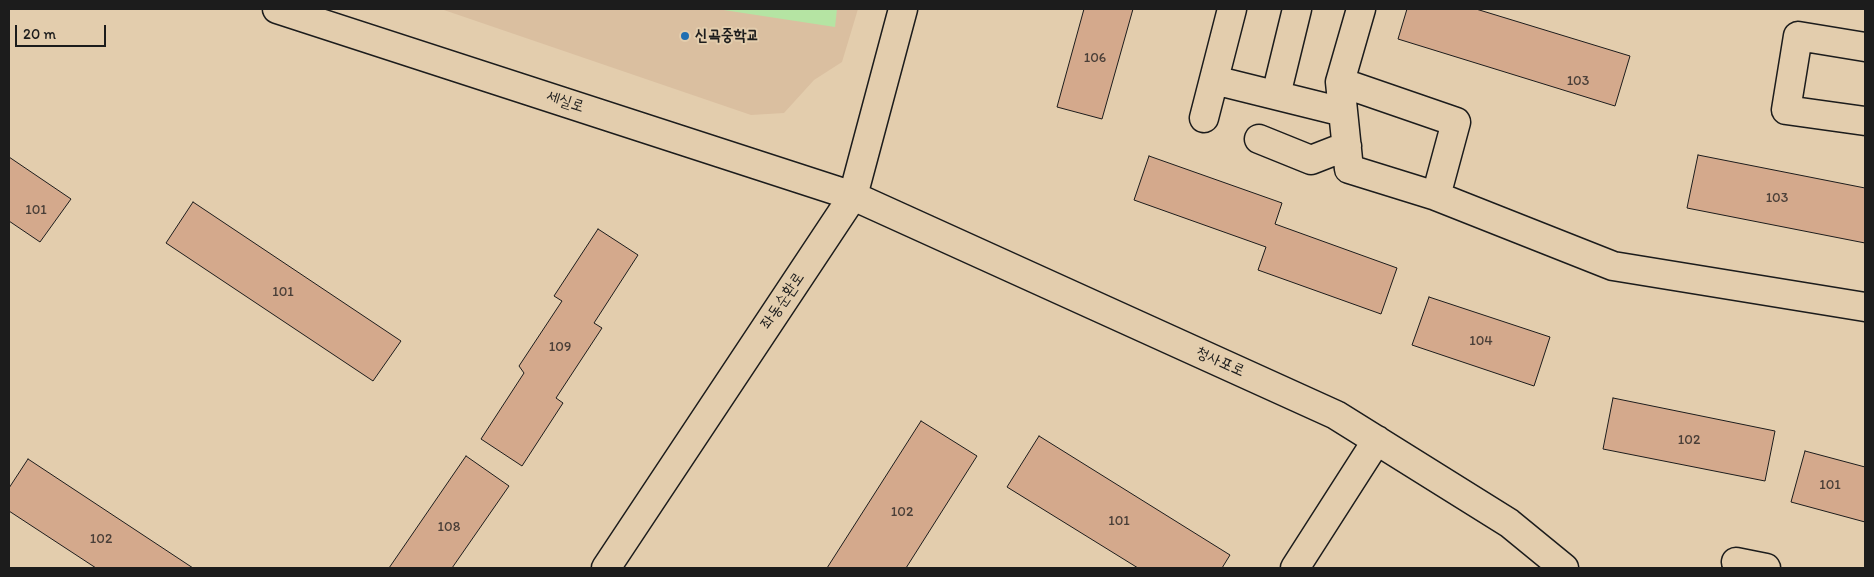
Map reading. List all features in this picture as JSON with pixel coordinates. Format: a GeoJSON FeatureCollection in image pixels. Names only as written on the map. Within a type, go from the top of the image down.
{"type":"FeatureCollection","features":[{"type":"Feature","properties":{"kind":"street","name":"세실로"},"geometry":{"type":"LineString","coordinates":[[277,9],[853,196]]}},
{"type":"Feature","properties":{"kind":"street","name":"좌동순환로"},"geometry":{"type":"LineString","coordinates":[[606,568],[853,196],[904,9]]}},
{"type":"Feature","properties":{"kind":"street"},"geometry":{"type":"LineString","coordinates":[[1204,118],[1232,9]]}},
{"type":"Feature","properties":{"kind":"street"},"geometry":{"type":"LineString","coordinates":[[1276,95],[1297,9]]}},
{"type":"Feature","properties":{"kind":"street"},"geometry":{"type":"LineString","coordinates":[[1361,9],[1340,82],[1349,169],[1436,196],[1613,266],[1865,307]]}},
{"type":"Feature","properties":{"kind":"street"},"geometry":{"type":"LineString","coordinates":[[1865,47],[1798,36],[1786,110],[1865,121]]}},
{"type":"Feature","properties":{"kind":"street"},"geometry":{"type":"LineString","coordinates":[[1214,80],[1343,112]]}},
{"type":"Feature","properties":{"kind":"street"},"geometry":{"type":"LineString","coordinates":[[1340,82],[1456,122],[1436,196]]}},
{"type":"Feature","properties":{"kind":"street"},"geometry":{"type":"LineString","coordinates":[[1259,140],[1311,160],[1347,146]]}},
{"type":"Feature","properties":{"kind":"street","name":"청사포로"},"geometry":{"type":"LineString","coordinates":[[853,196],[1336,415],[1509,523],[1564,568]]}},
{"type":"Feature","properties":{"kind":"street"},"geometry":{"type":"LineString","coordinates":[[1295,568],[1377,440]]}},
{"type":"Feature","properties":{"kind":"street"},"geometry":{"type":"LineString","coordinates":[[1736,562],[1766,568]]}},
{"type":"Feature","properties":{"kind":"shaded area","name":"신곡중학교"},"geometry":{"type":"Polygon","coordinates":[[[441,9],[858,9],[842,62],[814,80],[784,113],[751,115],[441,9]]]}},
{"type":"Feature","properties":{"kind":"green space"},"geometry":{"type":"Polygon","coordinates":[[[717,9],[837,9],[835,27],[717,9]]]}},
{"type":"Feature","properties":{"kind":"building"},"geometry":{"type":"Polygon","coordinates":[[[1084,9],[1133,9],[1102,119],[1057,107],[1084,9]]]}},
{"type":"Feature","properties":{"kind":"building"},"geometry":{"type":"Polygon","coordinates":[[[1407,9],[1476,9],[1630,56],[1615,106],[1398,39],[1407,9]]]}},
{"type":"Feature","properties":{"kind":"building"},"geometry":{"type":"Polygon","coordinates":[[[1698,155],[1865,188],[1865,243],[1687,208],[1698,155]]]}},
{"type":"Feature","properties":{"kind":"building"},"geometry":{"type":"Polygon","coordinates":[[[1149,156],[1282,203],[1275,224],[1397,268],[1381,314],[1258,270],[1266,247],[1134,200],[1149,156]]]}},
{"type":"Feature","properties":{"kind":"building"},"geometry":{"type":"Polygon","coordinates":[[[9,157],[71,199],[40,242],[9,221],[9,157]]]}},
{"type":"Feature","properties":{"kind":"building"},"geometry":{"type":"Polygon","coordinates":[[[193,202],[401,341],[373,381],[166,243],[193,202]]]}},
{"type":"Feature","properties":{"kind":"building"},"geometry":{"type":"Polygon","coordinates":[[[598,229],[638,255],[594,323],[602,328],[556,398],[563,403],[522,466],[481,439],[524,373],[519,366],[562,301],[554,296],[598,229]]]}},
{"type":"Feature","properties":{"kind":"building"},"geometry":{"type":"Polygon","coordinates":[[[1429,297],[1550,337],[1534,386],[1412,345],[1429,297]]]}},
{"type":"Feature","properties":{"kind":"building"},"geometry":{"type":"Polygon","coordinates":[[[1613,398],[1775,431],[1765,481],[1603,449],[1613,398]]]}},
{"type":"Feature","properties":{"kind":"building"},"geometry":{"type":"Polygon","coordinates":[[[921,421],[977,456],[906,568],[827,568],[921,421]]]}},
{"type":"Feature","properties":{"kind":"building"},"geometry":{"type":"Polygon","coordinates":[[[1039,436],[1230,555],[1222,568],[1138,568],[1007,487],[1039,436]]]}},
{"type":"Feature","properties":{"kind":"building"},"geometry":{"type":"Polygon","coordinates":[[[1805,451],[1865,467],[1865,522],[1791,502],[1805,451]]]}},
{"type":"Feature","properties":{"kind":"building"},"geometry":{"type":"Polygon","coordinates":[[[466,456],[509,486],[452,568],[389,568],[466,456]]]}},
{"type":"Feature","properties":{"kind":"building"},"geometry":{"type":"Polygon","coordinates":[[[28,459],[193,568],[96,568],[9,511],[9,488],[28,459]]]}},
{"type":"Feature","properties":{"kind":"place","name":"신곡중학교"},"geometry":{"type":"Point","coordinates":[685,36]}}]}
